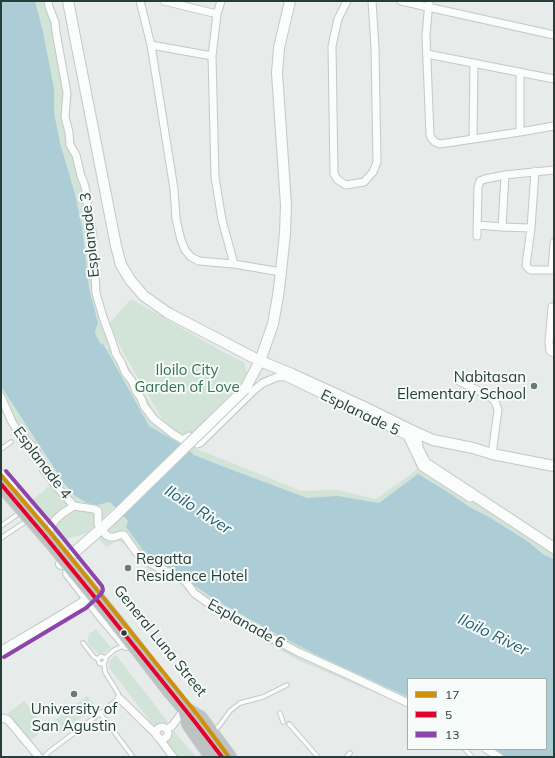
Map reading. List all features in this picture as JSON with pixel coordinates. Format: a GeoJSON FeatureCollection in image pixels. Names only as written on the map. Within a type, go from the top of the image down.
{"type":"FeatureCollection","features":[{"type":"Feature","properties":{"kind":"highway"},"geometry":{"type":"LineString","coordinates":[[1,484],[66,561],[189,716]]}},
{"type":"Feature","properties":{"kind":"highway","name":"General Luna Street"},"geometry":{"type":"LineString","coordinates":[[189,716],[211,733],[229,757]]}},
{"type":"Feature","properties":{"kind":"highway","name":"General Luna Street"},"geometry":{"type":"LineString","coordinates":[[189,716],[212,757]]}},
{"type":"Feature","properties":{"kind":"main road"},"geometry":{"type":"LineString","coordinates":[[68,1],[116,246],[121,265],[131,281],[144,296],[168,314],[260,361],[292,374],[434,440],[473,448],[492,454],[554,466]]}},
{"type":"Feature","properties":{"kind":"main road"},"geometry":{"type":"LineString","coordinates":[[61,564],[116,515],[245,389],[260,361],[273,324],[278,296],[285,233],[286,205],[276,72],[279,48],[290,1]]}},
{"type":"Feature","properties":{"kind":"main road"},"geometry":{"type":"LineString","coordinates":[[415,432],[418,449],[425,463],[554,548]]}},
{"type":"Feature","properties":{"kind":"main road","name":"General Luna Street"},"geometry":{"type":"LineString","coordinates":[[1,474],[97,590],[189,716]]}},
{"type":"Feature","properties":{"kind":"main road","name":"General Luna Street"},"geometry":{"type":"LineString","coordinates":[[1,494],[61,564],[126,644],[189,716]]}},
{"type":"Feature","properties":{"kind":"main road"},"geometry":{"type":"LineString","coordinates":[[1,652],[88,599],[97,590]]}},
{"type":"Feature","properties":{"kind":"street","name":"Esplanade 3"},"geometry":{"type":"LineString","coordinates":[[48,1],[55,22],[67,93],[65,117],[69,132],[70,145],[76,155],[87,196],[88,211],[93,236],[92,245],[96,293],[103,317],[116,354],[125,372],[132,381],[144,406],[154,419],[173,434],[183,440],[189,436],[197,444]]}},
{"type":"Feature","properties":{"kind":"street"},"geometry":{"type":"LineString","coordinates":[[140,1],[151,45],[174,189],[176,219],[185,250],[191,257],[199,261],[234,264],[281,272]]}},
{"type":"Feature","properties":{"kind":"street"},"geometry":{"type":"LineString","coordinates":[[164,1],[217,14]]}},
{"type":"Feature","properties":{"kind":"street"},"geometry":{"type":"LineString","coordinates":[[221,1],[217,14],[212,56],[215,177],[222,220],[234,264]]}},
{"type":"Feature","properties":{"kind":"street"},"geometry":{"type":"LineString","coordinates":[[347,1],[338,19],[332,46],[334,174],[338,180],[346,184],[364,182],[373,172],[377,162],[375,48],[372,1]]}},
{"type":"Feature","properties":{"kind":"street"},"geometry":{"type":"LineString","coordinates":[[401,1],[428,4],[554,34]]}},
{"type":"Feature","properties":{"kind":"street"},"geometry":{"type":"LineString","coordinates":[[428,4],[426,36],[430,135],[435,142],[440,144],[554,126]]}},
{"type":"Feature","properties":{"kind":"street"},"geometry":{"type":"LineString","coordinates":[[151,45],[212,56]]}},
{"type":"Feature","properties":{"kind":"street"},"geometry":{"type":"LineString","coordinates":[[427,54],[554,79]]}},
{"type":"Feature","properties":{"kind":"street"},"geometry":{"type":"LineString","coordinates":[[473,139],[474,63]]}},
{"type":"Feature","properties":{"kind":"street"},"geometry":{"type":"LineString","coordinates":[[520,72],[520,132]]}},
{"type":"Feature","properties":{"kind":"street"},"geometry":{"type":"LineString","coordinates":[[477,236],[478,187],[480,181],[505,175],[554,170]]}},
{"type":"Feature","properties":{"kind":"street"},"geometry":{"type":"LineString","coordinates":[[535,171],[526,266],[531,270],[553,270],[554,243]]}},
{"type":"Feature","properties":{"kind":"street"},"geometry":{"type":"LineString","coordinates":[[502,227],[505,175]]}},
{"type":"Feature","properties":{"kind":"street"},"geometry":{"type":"LineString","coordinates":[[477,226],[530,228]]}},
{"type":"Feature","properties":{"kind":"street"},"geometry":{"type":"LineString","coordinates":[[552,307],[548,342],[550,351],[554,353]]}},
{"type":"Feature","properties":{"kind":"street","name":"Esplanade 5"},"geometry":{"type":"LineString","coordinates":[[197,444],[203,441],[226,417],[263,383],[277,377],[286,377],[407,436],[422,467],[554,552]]}},
{"type":"Feature","properties":{"kind":"street"},"geometry":{"type":"LineString","coordinates":[[459,381],[485,394],[493,399],[496,404],[498,410],[492,454]]}},
{"type":"Feature","properties":{"kind":"street","name":"Esplanade 4"},"geometry":{"type":"LineString","coordinates":[[1,397],[12,422],[37,453],[43,469],[74,506],[98,511],[98,520],[101,529]]}},
{"type":"Feature","properties":{"kind":"street","name":"Esplanade 4"},"geometry":{"type":"LineString","coordinates":[[49,531],[55,520],[74,506]]}},
{"type":"Feature","properties":{"kind":"street","name":"Esplanade 6"},"geometry":{"type":"LineString","coordinates":[[101,529],[110,537],[124,535],[136,552],[146,561],[186,582],[194,593],[212,606],[298,652],[407,703]]}},
{"type":"Feature","properties":{"kind":"street"},"geometry":{"type":"LineString","coordinates":[[119,698],[158,736],[173,757]]}},
{"type":"Feature","properties":{"kind":"street"},"geometry":{"type":"LineString","coordinates":[[158,736],[162,739],[167,737],[169,733],[167,729],[189,716]]}},
{"type":"Feature","properties":{"kind":"street"},"geometry":{"type":"LineString","coordinates":[[1,719],[4,718],[8,720],[39,757]]}},
{"type":"Feature","properties":{"kind":"street"},"geometry":{"type":"LineString","coordinates":[[488,750],[499,757]]}},
{"type":"Feature","properties":{"kind":"lane"},"geometry":{"type":"LineString","coordinates":[[1,448],[11,442]]}},
{"type":"Feature","properties":{"kind":"lane"},"geometry":{"type":"LineString","coordinates":[[1,526],[22,518]]}},
{"type":"Feature","properties":{"kind":"lane"},"geometry":{"type":"LineString","coordinates":[[1,538],[22,518]]}},
{"type":"Feature","properties":{"kind":"lane"},"geometry":{"type":"LineString","coordinates":[[83,643],[94,657],[98,659],[98,662],[104,663]]}},
{"type":"Feature","properties":{"kind":"lane"},"geometry":{"type":"LineString","coordinates":[[44,757],[119,698],[118,693],[105,672],[104,663],[105,658],[114,650],[126,644]]}},
{"type":"Feature","properties":{"kind":"lane"},"geometry":{"type":"LineString","coordinates":[[98,659],[101,656],[105,658]]}},
{"type":"Feature","properties":{"kind":"lane"},"geometry":{"type":"LineString","coordinates":[[211,733],[219,726],[230,711],[240,703],[263,697],[287,685]]}},
{"type":"Feature","properties":{"kind":"lane"},"geometry":{"type":"LineString","coordinates":[[100,713],[133,757]]}},
{"type":"Feature","properties":{"kind":"lane"},"geometry":{"type":"LineString","coordinates":[[280,713],[283,722]]}},
{"type":"Feature","properties":{"kind":"lane"},"geometry":{"type":"LineString","coordinates":[[289,724],[318,757]]}},
{"type":"Feature","properties":{"kind":"lane"},"geometry":{"type":"LineString","coordinates":[[346,757],[350,753]]}},
{"type":"Feature","properties":{"kind":"green space","name":"Iloilo City Garden of Love"},"geometry":{"type":"Polygon","coordinates":[[[32,1],[52,1],[58,21],[68,117],[89,189],[96,232],[99,270],[98,290],[109,324],[131,299],[225,353],[244,362],[247,372],[244,380],[194,431],[180,443],[301,491],[337,490],[376,499],[417,470],[405,438],[285,380],[273,381],[262,389],[204,446],[199,441],[261,378],[278,373],[406,434],[423,466],[554,551],[554,566],[453,548],[161,450],[104,350],[108,347],[100,343],[96,335],[95,331],[98,323],[93,322],[32,1]],[[110,325],[117,346],[128,366],[154,410],[168,429],[125,356],[110,325]]]}},
{"type":"Feature","properties":{"kind":"green space"},"geometry":{"type":"Polygon","coordinates":[[[1,379],[49,462],[63,482],[114,505],[114,507],[87,533],[67,539],[56,535],[47,526],[49,524],[29,502],[46,489],[49,484],[48,480],[12,430],[1,410],[1,379]]]}},
{"type":"Feature","properties":{"kind":"green space"},"geometry":{"type":"Polygon","coordinates":[[[123,515],[128,521],[127,524],[407,690],[407,707],[298,660],[242,629],[192,595],[173,578],[170,578],[159,571],[150,571],[123,543],[117,540],[107,547],[99,539],[123,515]]]}},
{"type":"Feature","properties":{"kind":"green space"},"geometry":{"type":"Polygon","coordinates":[[[96,629],[111,648],[104,653],[97,653],[88,643],[89,634],[96,629]]]}},
{"type":"Feature","properties":{"kind":"green space"},"geometry":{"type":"Polygon","coordinates":[[[116,655],[168,722],[160,723],[154,726],[109,668],[110,660],[116,655]]]}},
{"type":"Feature","properties":{"kind":"green space"},"geometry":{"type":"Polygon","coordinates":[[[87,696],[95,706],[61,733],[53,722],[87,696]]]}},
{"type":"Feature","properties":{"kind":"green space"},"geometry":{"type":"Polygon","coordinates":[[[24,701],[46,728],[29,742],[7,714],[24,701]]]}},
{"type":"Feature","properties":{"kind":"green space"},"geometry":{"type":"Polygon","coordinates":[[[174,731],[196,757],[178,757],[166,742],[171,738],[174,731]]]}},
{"type":"Feature","properties":{"kind":"water","name":"Iloilo River"},"geometry":{"type":"Polygon","coordinates":[[[1,1],[35,1],[43,32],[54,89],[54,113],[60,143],[75,194],[82,227],[89,288],[98,323],[95,331],[96,335],[100,343],[104,345],[149,426],[179,443],[194,455],[307,498],[337,496],[379,503],[418,474],[471,508],[489,517],[527,541],[544,555],[554,559],[554,757],[506,757],[495,750],[547,750],[547,678],[407,678],[407,697],[284,638],[217,601],[150,556],[143,550],[126,527],[128,521],[110,502],[97,505],[87,503],[75,496],[63,482],[1,386],[1,1]]]}},
{"type":"Feature","properties":{"kind":"transit line","name":"13"},"geometry":{"type":"LineString","coordinates":[[4,657],[86,608],[101,594],[103,590],[102,586],[54,527],[6,471]]}},
{"type":"Feature","properties":{"kind":"transit line","name":"17"},"geometry":{"type":"LineString","coordinates":[[1,475],[98,591],[200,718],[229,757]]}},
{"type":"Feature","properties":{"kind":"transit line","name":"5"},"geometry":{"type":"LineString","coordinates":[[1,484],[93,595],[222,757]]}},
{"type":"Feature","properties":{"kind":"place","name":"Nabitasan Elementary School"},"geometry":{"type":"Point","coordinates":[534,386]}},
{"type":"Feature","properties":{"kind":"place","name":"Regatta Residence Hotel"},"geometry":{"type":"Point","coordinates":[128,568]}},
{"type":"Feature","properties":{"kind":"place","name":"University of San Agustin"},"geometry":{"type":"Point","coordinates":[74,694]}}]}
